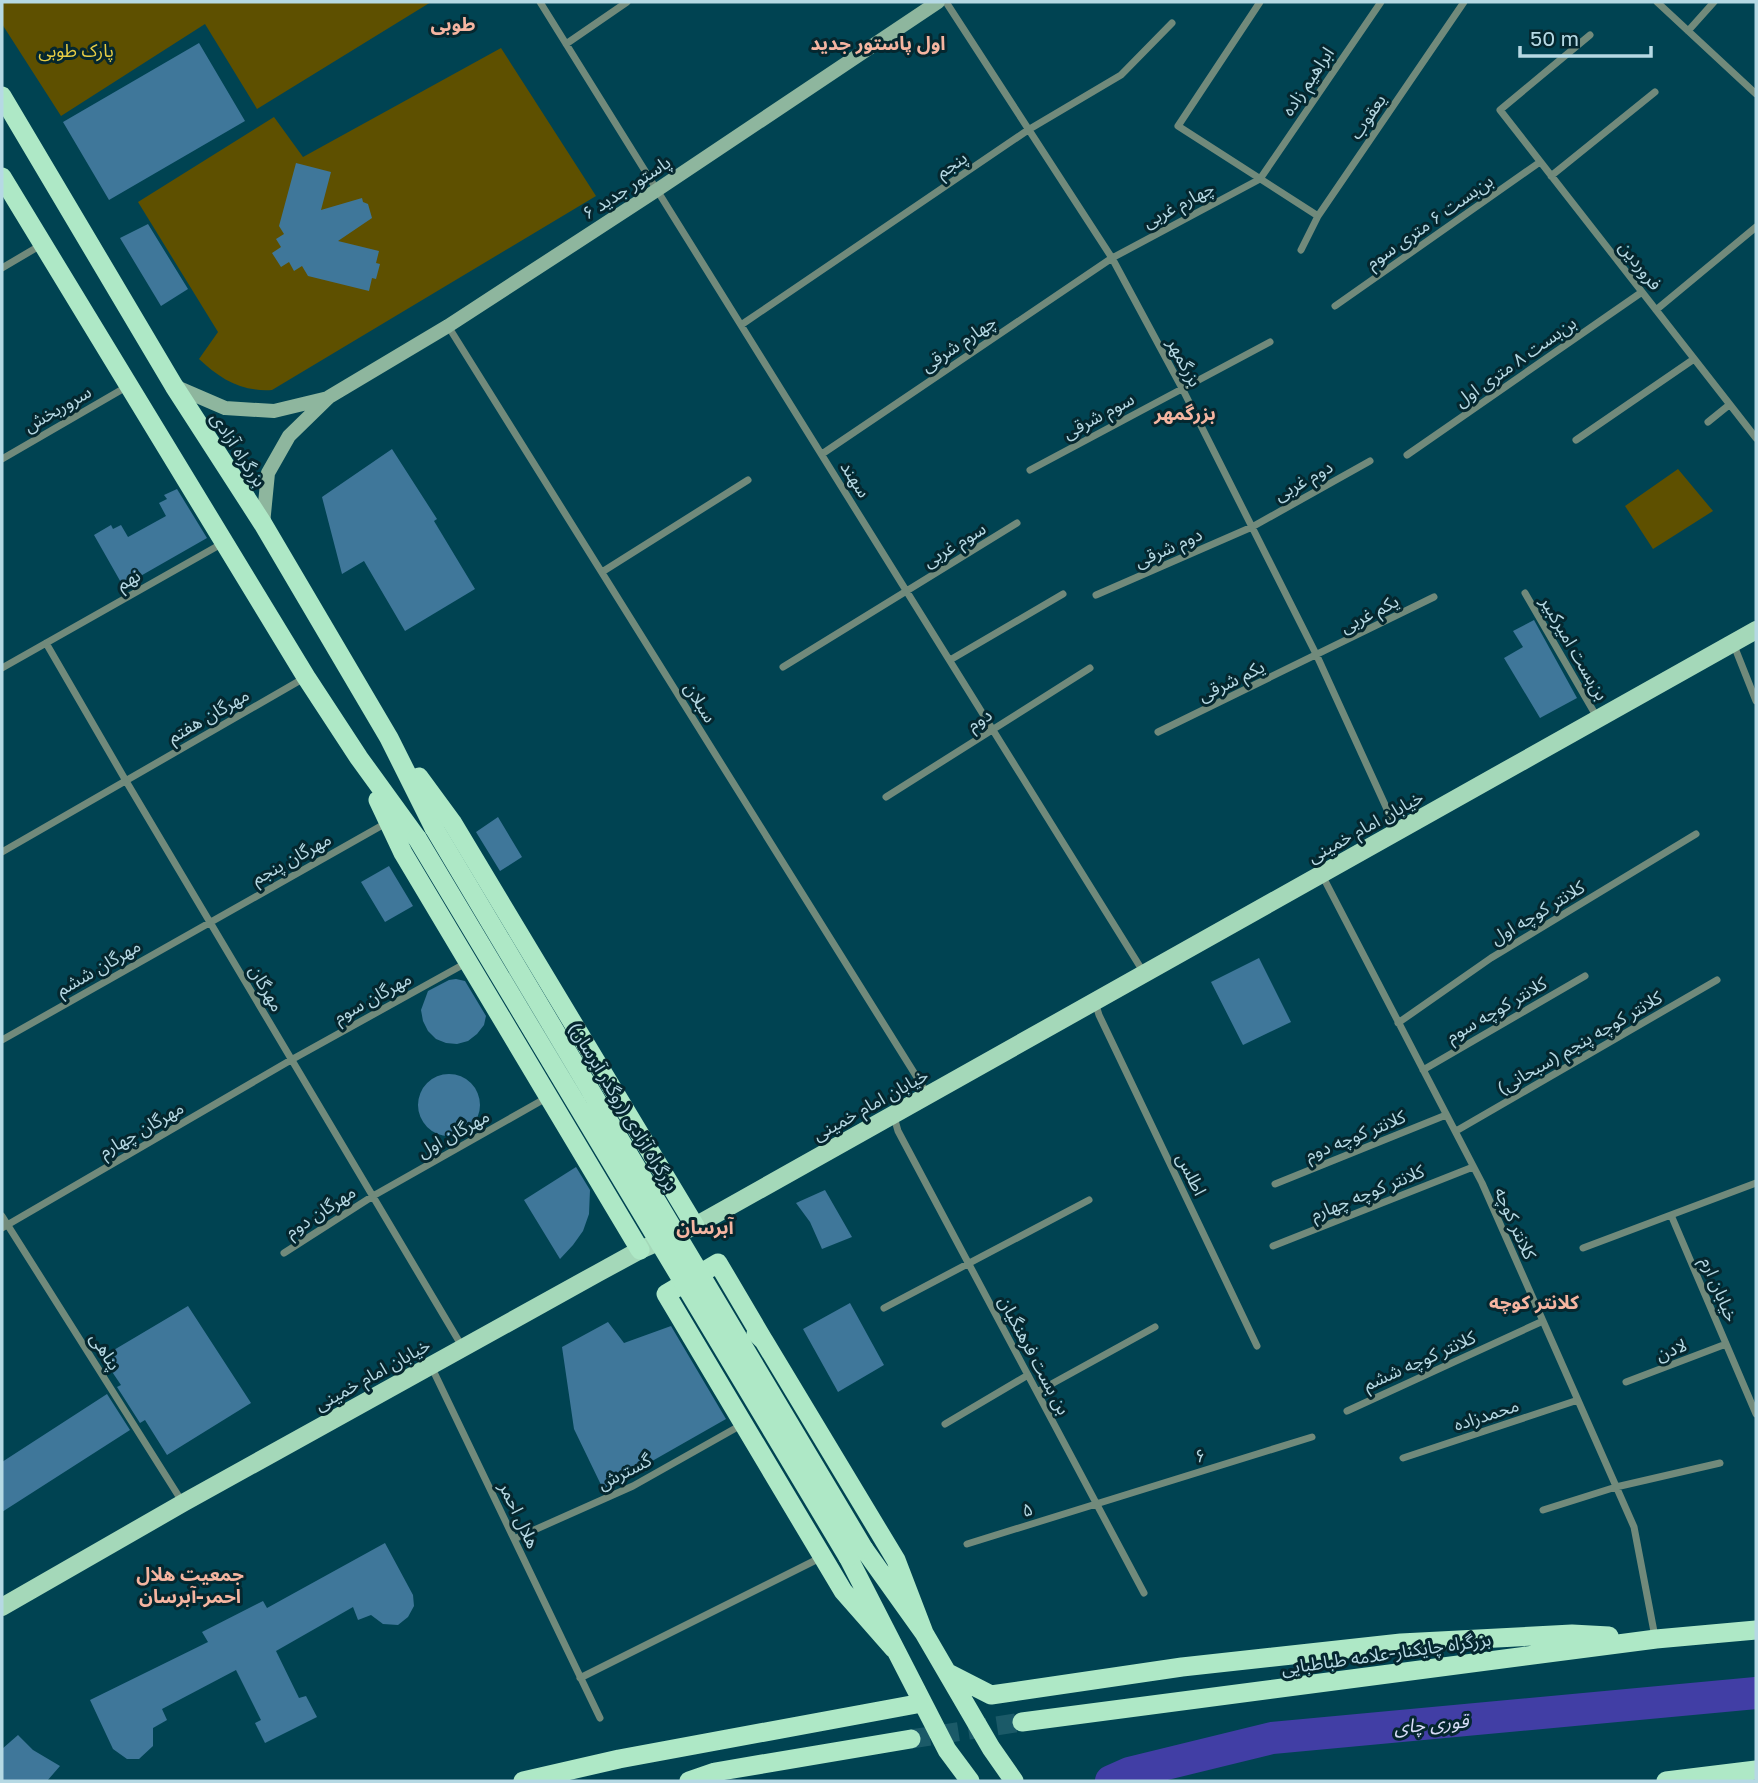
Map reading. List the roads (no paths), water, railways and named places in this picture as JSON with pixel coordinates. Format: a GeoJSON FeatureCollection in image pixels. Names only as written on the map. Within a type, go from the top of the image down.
{"type":"FeatureCollection","features":[{"type":"Feature","properties":{"kind":"highway","name":"بزرگراه آزادی"},"geometry":{"type":"LineString","coordinates":[[2,96],[174,387],[263,524],[389,738],[425,833]]}},
{"type":"Feature","properties":{"kind":"highway"},"geometry":{"type":"LineString","coordinates":[[2,177],[306,677],[359,758],[403,853],[640,1250]]}},
{"type":"Feature","properties":{"kind":"highway"},"geometry":{"type":"LineString","coordinates":[[389,738],[452,822],[695,1226]]}},
{"type":"Feature","properties":{"kind":"highway"},"geometry":{"type":"LineString","coordinates":[[359,758],[425,833]]}},
{"type":"Feature","properties":{"kind":"highway","name":"بزرگراه آزادی (روگذر آبرسان)"},"geometry":{"type":"LineString","coordinates":[[425,833],[856,1553]]}},
{"type":"Feature","properties":{"kind":"highway"},"geometry":{"type":"LineString","coordinates":[[534,1073],[550,1079],[566,1076],[581,1060],[584,1041]]}},
{"type":"Feature","properties":{"kind":"highway"},"geometry":{"type":"LineString","coordinates":[[894,1649],[843,1591],[666,1294],[718,1263],[897,1560],[924,1633]]}},
{"type":"Feature","properties":{"kind":"highway"},"geometry":{"type":"LineString","coordinates":[[710,1367],[707,1355],[709,1348],[735,1331],[747,1328],[764,1341]]}},
{"type":"Feature","properties":{"kind":"highway"},"geometry":{"type":"LineString","coordinates":[[856,1553],[924,1633],[991,1748],[1014,1781]]}},
{"type":"Feature","properties":{"kind":"highway"},"geometry":{"type":"LineString","coordinates":[[856,1553],[894,1649],[947,1751],[970,1781]]}},
{"type":"Feature","properties":{"kind":"highway","name":"بزرگراه چایکنار-علامه طباطبایی"},"geometry":{"type":"LineString","coordinates":[[1022,1722],[1656,1639],[1756,1630]]}},
{"type":"Feature","properties":{"kind":"highway"},"geometry":{"type":"LineString","coordinates":[[948,1673],[992,1695],[1182,1667],[1401,1643],[1572,1634],[1656,1639]]}},
{"type":"Feature","properties":{"kind":"highway"},"geometry":{"type":"LineString","coordinates":[[523,1781],[618,1759],[922,1703]]}},
{"type":"Feature","properties":{"kind":"highway"},"geometry":{"type":"LineString","coordinates":[[690,1781],[715,1772],[911,1739]]}},
{"type":"Feature","properties":{"kind":"highway"},"geometry":{"type":"LineString","coordinates":[[1666,1781],[1700,1779],[1756,1770]]}},
{"type":"Feature","properties":{"kind":"main road","name":"پاستور جدید ۶"},"geometry":{"type":"LineString","coordinates":[[263,524],[268,473],[289,436],[330,397],[448,326],[938,2]]}},
{"type":"Feature","properties":{"kind":"main road","name":"پاستور جدید ۶"},"geometry":{"type":"LineString","coordinates":[[174,387],[225,408],[274,411],[330,397]]}},
{"type":"Feature","properties":{"kind":"main road","name":"خیابان امام خمینی"},"geometry":{"type":"LineString","coordinates":[[2,1607],[183,1503],[640,1250],[695,1226],[896,1123],[928,1096],[1097,1008],[1145,974],[1756,631]]}},
{"type":"Feature","properties":{"kind":"street","name":"سهند"},"geometry":{"type":"LineString","coordinates":[[540,2],[1145,974]]}},
{"type":"Feature","properties":{"kind":"street"},"geometry":{"type":"LineString","coordinates":[[566,44],[627,2]]}},
{"type":"Feature","properties":{"kind":"street","name":"بزرگمهر"},"geometry":{"type":"LineString","coordinates":[[946,2],[1112,258],[1182,388],[1317,656],[1398,832]]}},
{"type":"Feature","properties":{"kind":"street"},"geometry":{"type":"LineString","coordinates":[[1260,2],[1178,126],[1318,216]]}},
{"type":"Feature","properties":{"kind":"street","name":"ابراهیم زاده"},"geometry":{"type":"LineString","coordinates":[[1260,179],[1381,2]]}},
{"type":"Feature","properties":{"kind":"street","name":"یعقوب"},"geometry":{"type":"LineString","coordinates":[[1301,250],[1318,216],[1464,2]]}},
{"type":"Feature","properties":{"kind":"street"},"geometry":{"type":"LineString","coordinates":[[1657,2],[1756,94]]}},
{"type":"Feature","properties":{"kind":"street"},"geometry":{"type":"LineString","coordinates":[[1688,31],[1714,2]]}},
{"type":"Feature","properties":{"kind":"street","name":"پنجم"},"geometry":{"type":"LineString","coordinates":[[741,325],[1028,130],[1121,75],[1172,23]]}},
{"type":"Feature","properties":{"kind":"street","name":"فروردین"},"geometry":{"type":"LineString","coordinates":[[1590,35],[1500,110],[1756,438]]}},
{"type":"Feature","properties":{"kind":"street"},"geometry":{"type":"LineString","coordinates":[[1551,176],[1655,92]]}},
{"type":"Feature","properties":{"kind":"street","name":"بن‌بست ۶ متری سوم"},"geometry":{"type":"LineString","coordinates":[[1335,306],[1541,162]]}},
{"type":"Feature","properties":{"kind":"street","name":"چهارم غربی"},"geometry":{"type":"LineString","coordinates":[[1112,258],[1260,179]]}},
{"type":"Feature","properties":{"kind":"street"},"geometry":{"type":"LineString","coordinates":[[1656,310],[1756,227]]}},
{"type":"Feature","properties":{"kind":"street"},"geometry":{"type":"LineString","coordinates":[[2,268],[42,244]]}},
{"type":"Feature","properties":{"kind":"street","name":"چهارم شرقی"},"geometry":{"type":"LineString","coordinates":[[822,454],[1112,258]]}},
{"type":"Feature","properties":{"kind":"street","name":"بن‌بست ۸ متری اول"},"geometry":{"type":"LineString","coordinates":[[1407,455],[1642,292]]}},
{"type":"Feature","properties":{"kind":"street","name":"سبلان"},"geometry":{"type":"LineString","coordinates":[[448,326],[928,1096]]}},
{"type":"Feature","properties":{"kind":"street"},"geometry":{"type":"LineString","coordinates":[[1182,388],[1270,342]]}},
{"type":"Feature","properties":{"kind":"street"},"geometry":{"type":"LineString","coordinates":[[1576,440],[1694,359]]}},
{"type":"Feature","properties":{"kind":"street","name":"سروربخش"},"geometry":{"type":"LineString","coordinates":[[2,459],[129,385]]}},
{"type":"Feature","properties":{"kind":"street","name":"سوم شرقی"},"geometry":{"type":"LineString","coordinates":[[1030,470],[1182,388]]}},
{"type":"Feature","properties":{"kind":"street"},"geometry":{"type":"LineString","coordinates":[[1708,422],[1729,405]]}},
{"type":"Feature","properties":{"kind":"street","name":"دوم غربی"},"geometry":{"type":"LineString","coordinates":[[1252,527],[1370,461]]}},
{"type":"Feature","properties":{"kind":"street"},"geometry":{"type":"LineString","coordinates":[[602,572],[748,480]]}},
{"type":"Feature","properties":{"kind":"street","name":"سوم غربی"},"geometry":{"type":"LineString","coordinates":[[907,591],[1017,523]]}},
{"type":"Feature","properties":{"kind":"street","name":"دوم شرقی"},"geometry":{"type":"LineString","coordinates":[[1096,595],[1252,527]]}},
{"type":"Feature","properties":{"kind":"street","name":"نهم"},"geometry":{"type":"LineString","coordinates":[[2,668],[225,542]]}},
{"type":"Feature","properties":{"kind":"street"},"geometry":{"type":"LineString","coordinates":[[783,667],[907,591]]}},
{"type":"Feature","properties":{"kind":"street","name":"بن‌بست امیرکبیر"},"geometry":{"type":"LineString","coordinates":[[1525,593],[1598,719]]}},
{"type":"Feature","properties":{"kind":"street"},"geometry":{"type":"LineString","coordinates":[[950,660],[1063,594]]}},
{"type":"Feature","properties":{"kind":"street","name":"یکم غربی"},"geometry":{"type":"LineString","coordinates":[[1317,656],[1434,597]]}},
{"type":"Feature","properties":{"kind":"street","name":"مهرگان"},"geometry":{"type":"LineString","coordinates":[[46,643],[125,781],[463,1348]]}},
{"type":"Feature","properties":{"kind":"street"},"geometry":{"type":"LineString","coordinates":[[1733,643],[1756,701]]}},
{"type":"Feature","properties":{"kind":"street","name":"یکم شرقی"},"geometry":{"type":"LineString","coordinates":[[1158,733],[1317,656]]}},
{"type":"Feature","properties":{"kind":"street","name":"دوم"},"geometry":{"type":"LineString","coordinates":[[886,797],[1090,668]]}},
{"type":"Feature","properties":{"kind":"street","name":"مهرگان هفتم"},"geometry":{"type":"LineString","coordinates":[[2,852],[306,677]]}},
{"type":"Feature","properties":{"kind":"street","name":"مهرگان پنجم"},"geometry":{"type":"LineString","coordinates":[[209,921],[389,822]]}},
{"type":"Feature","properties":{"kind":"street","name":"کلانتر کوچه اول"},"geometry":{"type":"LineString","coordinates":[[1398,1023],[1491,958],[1696,834]]}},
{"type":"Feature","properties":{"kind":"street","name":"کلانتر کوچه"},"geometry":{"type":"LineString","coordinates":[[1322,874],[1456,1131],[1634,1527],[1656,1639]]}},
{"type":"Feature","properties":{"kind":"street","name":"مهرگان ششم"},"geometry":{"type":"LineString","coordinates":[[2,1040],[209,921]]}},
{"type":"Feature","properties":{"kind":"street","name":"مهرگان سوم"},"geometry":{"type":"LineString","coordinates":[[291,1060],[468,961]]}},
{"type":"Feature","properties":{"kind":"street","name":"کلانتر کوچه سوم"},"geometry":{"type":"LineString","coordinates":[[1423,1070],[1585,975]]}},
{"type":"Feature","properties":{"kind":"street","name":"کلانتر کوچه پنجم (سبحانی)"},"geometry":{"type":"LineString","coordinates":[[1456,1131],[1717,979]]}},
{"type":"Feature","properties":{"kind":"street","name":"اطلس"},"geometry":{"type":"LineString","coordinates":[[1097,1008],[1257,1346]]}},
{"type":"Feature","properties":{"kind":"street","name":"مهرگان چهارم"},"geometry":{"type":"LineString","coordinates":[[4,1226],[291,1060]]}},
{"type":"Feature","properties":{"kind":"street","name":"مهرگان اول"},"geometry":{"type":"LineString","coordinates":[[373,1196],[549,1097]]}},
{"type":"Feature","properties":{"kind":"street","name":"کلانتر کوچه دوم"},"geometry":{"type":"LineString","coordinates":[[1275,1185],[1447,1115]]}},
{"type":"Feature","properties":{"kind":"street","name":"بن بست فرهنگیان"},"geometry":{"type":"LineString","coordinates":[[896,1123],[1144,1593]]}},
{"type":"Feature","properties":{"kind":"street","name":"کلانتر کوچه چهارم"},"geometry":{"type":"LineString","coordinates":[[1273,1247],[1473,1167]]}},
{"type":"Feature","properties":{"kind":"street"},"geometry":{"type":"LineString","coordinates":[[1583,1248],[1756,1183]]}},
{"type":"Feature","properties":{"kind":"street","name":"مهرگان دوم"},"geometry":{"type":"LineString","coordinates":[[284,1253],[373,1196]]}},
{"type":"Feature","properties":{"kind":"street"},"geometry":{"type":"LineString","coordinates":[[884,1308],[1089,1200]]}},
{"type":"Feature","properties":{"kind":"street","name":"خیابان ارم"},"geometry":{"type":"LineString","coordinates":[[1671,1215],[1756,1414]]}},
{"type":"Feature","properties":{"kind":"street","name":"پناهی"},"geometry":{"type":"LineString","coordinates":[[2,1216],[4,1226],[183,1503]]}},
{"type":"Feature","properties":{"kind":"street","name":"کلانتر کوچه ششم"},"geometry":{"type":"LineString","coordinates":[[1346,1411],[1543,1321]]}},
{"type":"Feature","properties":{"kind":"street"},"geometry":{"type":"LineString","coordinates":[[1037,1392],[1155,1327]]}},
{"type":"Feature","properties":{"kind":"street","name":"لادن"},"geometry":{"type":"LineString","coordinates":[[1626,1382],[1726,1344]]}},
{"type":"Feature","properties":{"kind":"street","name":"هلال احمر"},"geometry":{"type":"LineString","coordinates":[[431,1366],[600,1718]]}},
{"type":"Feature","properties":{"kind":"street"},"geometry":{"type":"LineString","coordinates":[[945,1424],[1028,1375]]}},
{"type":"Feature","properties":{"kind":"street","name":"محمدزاده"},"geometry":{"type":"LineString","coordinates":[[1403,1458],[1578,1400]]}},
{"type":"Feature","properties":{"kind":"street","name":"گسترش"},"geometry":{"type":"LineString","coordinates":[[514,1539],[633,1486],[744,1424]]}},
{"type":"Feature","properties":{"kind":"street","name":"۶"},"geometry":{"type":"LineString","coordinates":[[1096,1504],[1312,1437]]}},
{"type":"Feature","properties":{"kind":"street"},"geometry":{"type":"LineString","coordinates":[[1543,1510],[1616,1487],[1720,1463]]}},
{"type":"Feature","properties":{"kind":"street","name":"۵"},"geometry":{"type":"LineString","coordinates":[[967,1544],[1096,1504]]}},
{"type":"Feature","properties":{"kind":"street"},"geometry":{"type":"LineString","coordinates":[[580,1678],[823,1556]]}},
{"type":"Feature","properties":{"kind":"waterway","name":"قوری چای"},"geometry":{"type":"LineString","coordinates":[[1111,1781],[1129,1773],[1272,1738],[1756,1693]]}},
{"type":"Feature","properties":{"kind":"tunnel"},"geometry":{"type":"LineString","coordinates":[[911,1739],[1022,1722]]}},
{"type":"Feature","properties":{"kind":"district","name":"طوبی"},"geometry":{"type":"Point","coordinates":[453,23]}},
{"type":"Feature","properties":{"kind":"district","name":"اول پاستور جدید"},"geometry":{"type":"Point","coordinates":[878,42]}},
{"type":"Feature","properties":{"kind":"district","name":"بزرگمهر"},"geometry":{"type":"Point","coordinates":[1185,412]}},
{"type":"Feature","properties":{"kind":"district","name":"آبرسان"},"geometry":{"type":"Point","coordinates":[705,1226]}},
{"type":"Feature","properties":{"kind":"district","name":"کلانتر کوچه"},"geometry":{"type":"Point","coordinates":[1534,1301]}},
{"type":"Feature","properties":{"kind":"district","name":"جمعیت هلال احمر-آبرسان"},"geometry":{"type":"Point","coordinates":[190,1584]}},
{"type":"Feature","properties":{"kind":"park label","name":"پارک طوبی"},"geometry":{"type":"Point","coordinates":[76,50]}}]}
